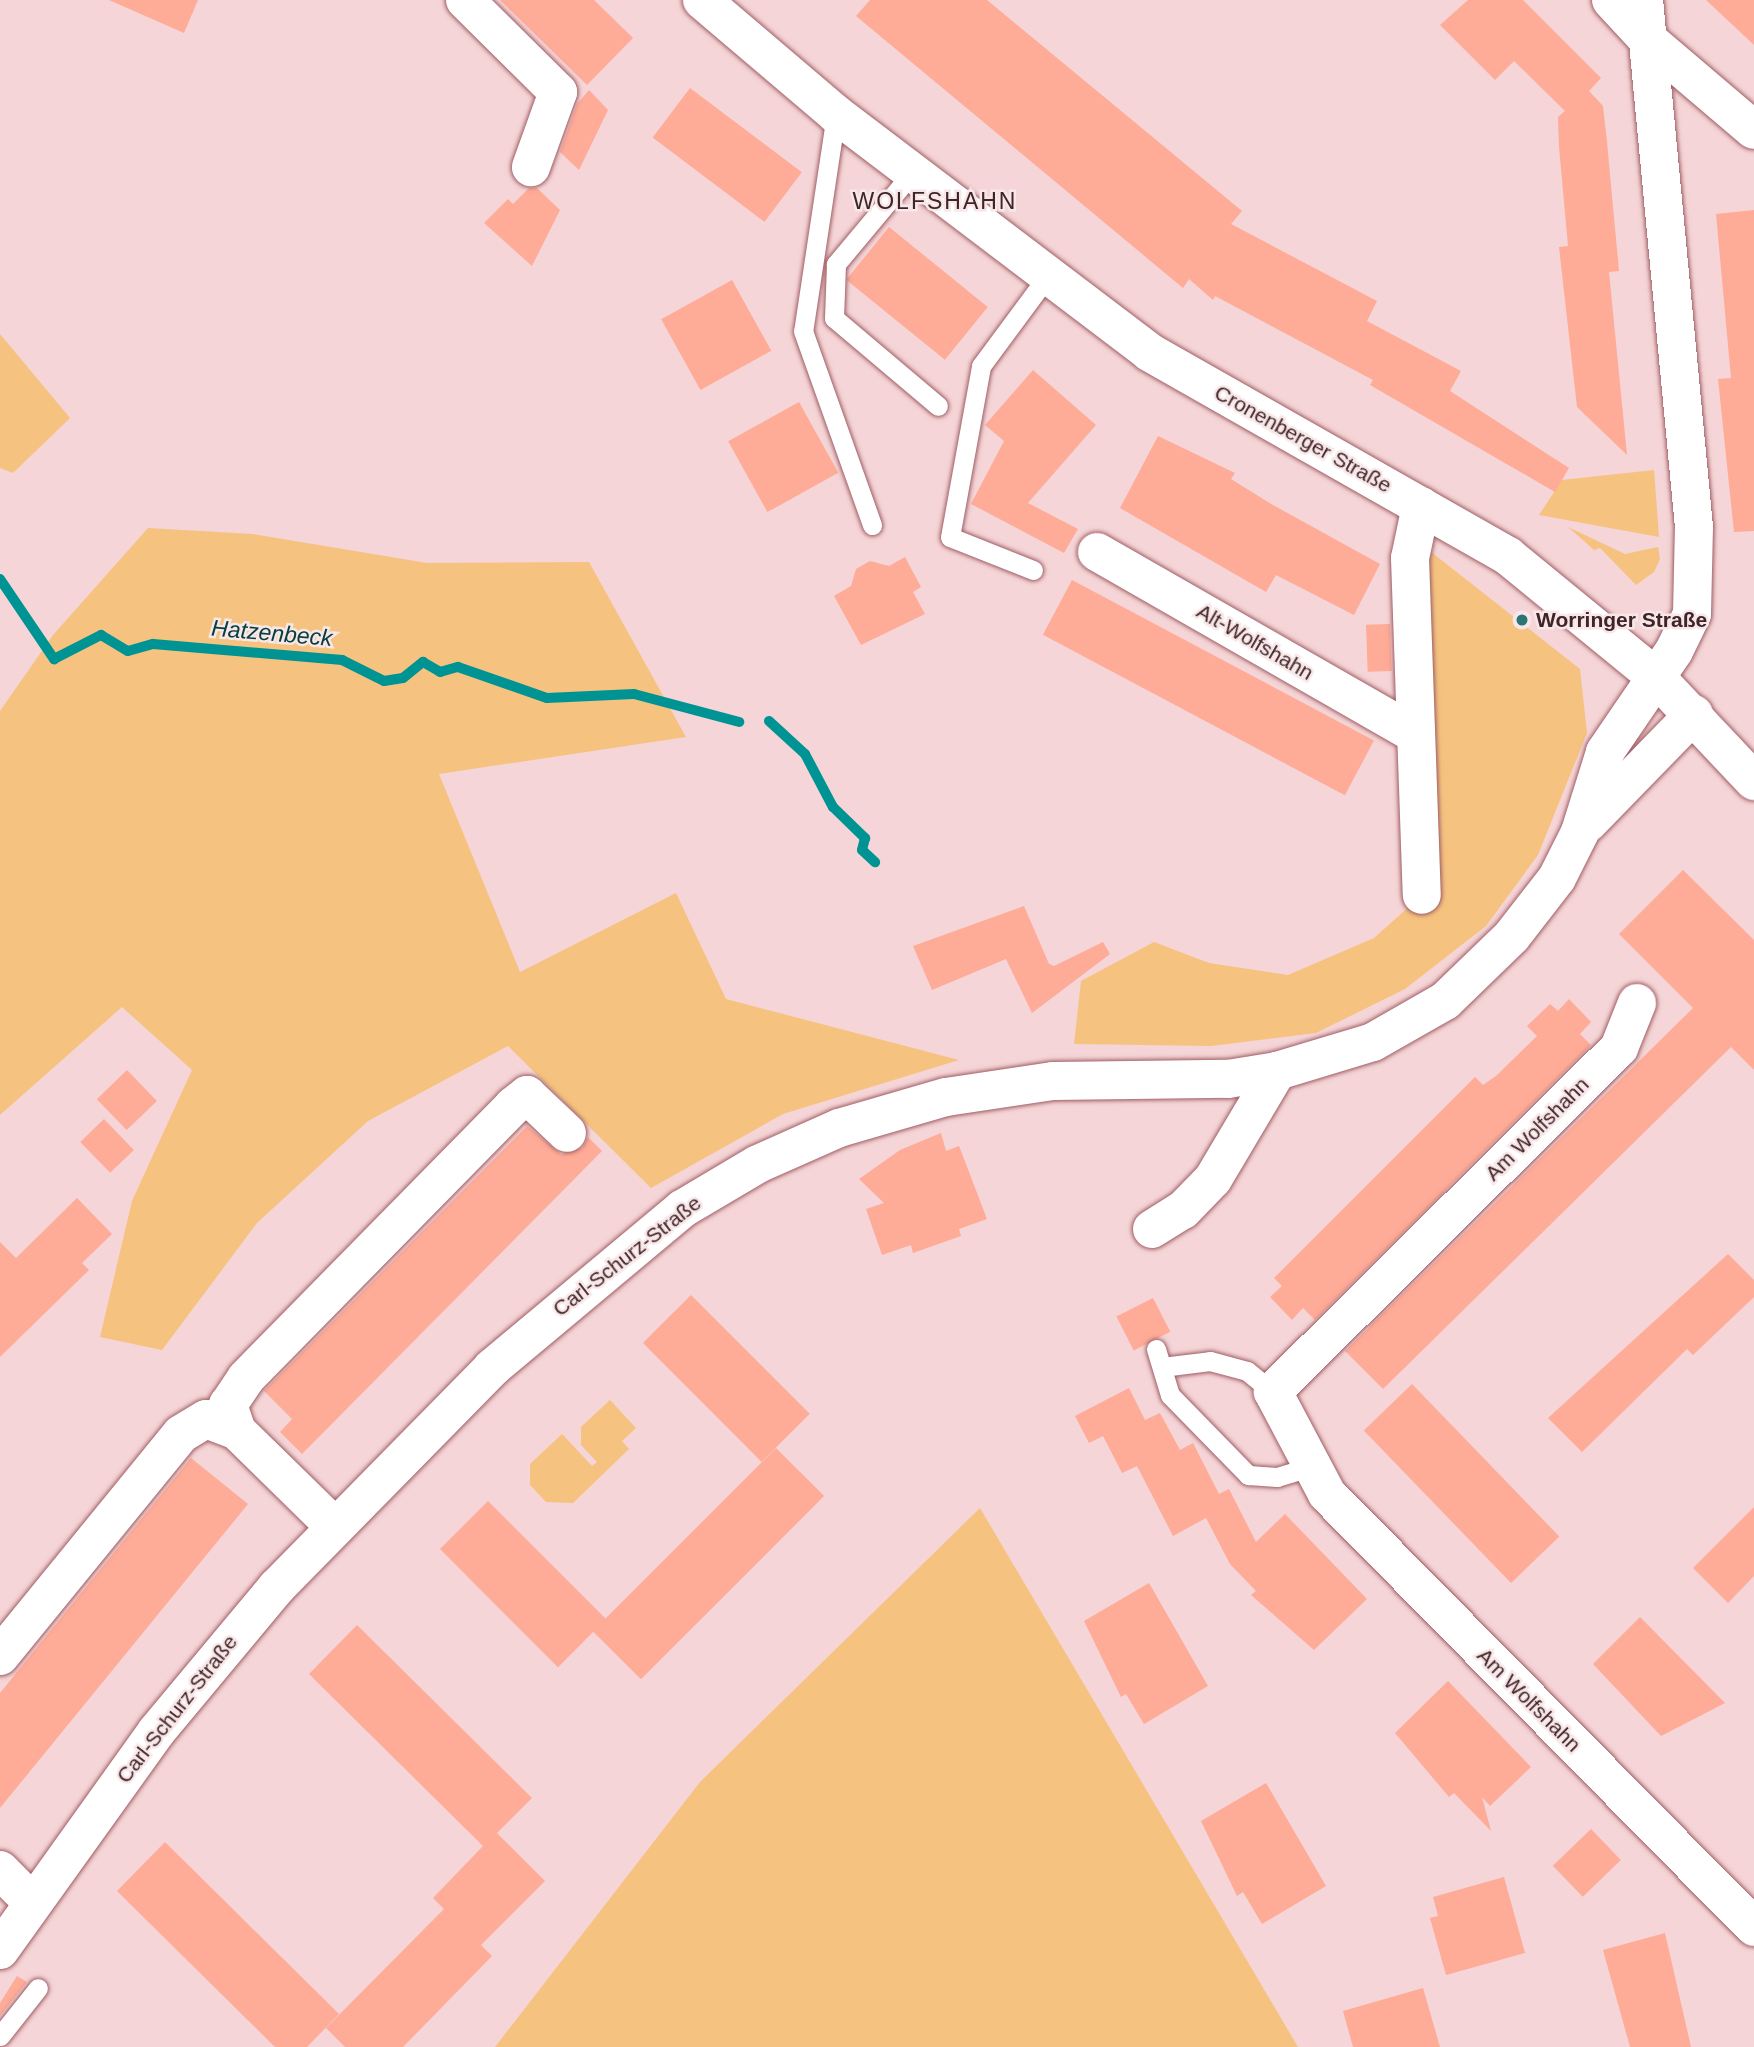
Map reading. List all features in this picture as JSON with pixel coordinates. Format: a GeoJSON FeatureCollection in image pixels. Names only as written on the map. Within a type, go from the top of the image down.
{"type":"FeatureCollection","features":[{"type":"Feature","properties":{"kind":"street"},"geometry":{"type":"LineString","coordinates":[[465,0],[558,92],[531,167]]}},
{"type":"Feature","properties":{"kind":"street","name":"Cronenberger Straße"},"geometry":{"type":"LineString","coordinates":[[702,0],[836,114],[1046,278],[1149,352],[1508,556],[1656,677],[1694,713],[1754,781]]}},
{"type":"Feature","properties":{"kind":"street"},"geometry":{"type":"LineString","coordinates":[[1611,0],[1647,40],[1754,130]]}},
{"type":"Feature","properties":{"kind":"street"},"geometry":{"type":"LineString","coordinates":[[1644,0],[1696,578],[1689,622],[1656,677]]}},
{"type":"Feature","properties":{"kind":"street"},"geometry":{"type":"LineString","coordinates":[[1422,506],[1410,558],[1413,733],[1422,895]]}},
{"type":"Feature","properties":{"kind":"street","name":"Alt-Wolfshahn"},"geometry":{"type":"LineString","coordinates":[[1097,552],[1413,733]]}},
{"type":"Feature","properties":{"kind":"street","name":"Carl-Schurz-Straße"},"geometry":{"type":"LineString","coordinates":[[0,1951],[32,1902],[212,1662],[335,1527],[555,1311],[682,1209],[758,1164],[839,1128],[946,1097],[1053,1081],[1228,1079],[1277,1071],[1373,1042],[1445,1001],[1512,936],[1557,878],[1580,832],[1605,752],[1656,677]]}},
{"type":"Feature","properties":{"kind":"street","name":"Carl-Schurz-Straße"},"geometry":{"type":"LineString","coordinates":[[1580,832],[1694,713]]}},
{"type":"Feature","properties":{"kind":"street","name":"Am Wolfshahn"},"geometry":{"type":"LineString","coordinates":[[1637,1003],[1619,1048],[1273,1392],[1327,1494],[1754,1927]]}},
{"type":"Feature","properties":{"kind":"street"},"geometry":{"type":"LineString","coordinates":[[1152,1229],[1183,1210],[1213,1179],[1277,1071]]}},
{"type":"Feature","properties":{"kind":"street"},"geometry":{"type":"LineString","coordinates":[[237,1431],[228,1405],[246,1378],[513,1106],[527,1095],[568,1133]]}},
{"type":"Feature","properties":{"kind":"street"},"geometry":{"type":"LineString","coordinates":[[0,1656],[181,1434],[206,1419],[237,1431],[335,1527]]}},
{"type":"Feature","properties":{"kind":"street"},"geometry":{"type":"LineString","coordinates":[[0,1870],[32,1902]]}},
{"type":"Feature","properties":{"kind":"lane"},"geometry":{"type":"LineString","coordinates":[[836,114],[803,331],[873,525]]}},
{"type":"Feature","properties":{"kind":"lane"},"geometry":{"type":"LineString","coordinates":[[912,173],[836,264],[834,318],[939,407]]}},
{"type":"Feature","properties":{"kind":"lane"},"geometry":{"type":"LineString","coordinates":[[1033,570],[950,537],[981,366],[1046,278]]}},
{"type":"Feature","properties":{"kind":"lane"},"geometry":{"type":"LineString","coordinates":[[1273,1392],[1247,1371],[1209,1361],[1159,1358],[1170,1395],[1248,1475],[1277,1477],[1313,1466]]}},
{"type":"Feature","properties":{"kind":"lane"},"geometry":{"type":"LineString","coordinates":[[0,2036],[38,1988]]}},
{"type":"Feature","properties":{"kind":"shaded area"},"geometry":{"type":"Polygon","coordinates":[[[0,334],[70,418],[13,473],[0,468],[0,334]]]}},
{"type":"Feature","properties":{"kind":"shaded area"},"geometry":{"type":"Polygon","coordinates":[[[1654,470],[1659,537],[1539,515],[1562,480],[1654,470]]]}},
{"type":"Feature","properties":{"kind":"shaded area"},"geometry":{"type":"Polygon","coordinates":[[[1568,527],[1625,554],[1658,547],[1660,559],[1654,572],[1636,585],[1600,548],[1594,550],[1568,527]]]}},
{"type":"Feature","properties":{"kind":"shaded area"},"geometry":{"type":"Polygon","coordinates":[[[148,528],[253,534],[427,563],[589,562],[686,737],[439,774],[520,972],[676,893],[726,999],[959,1060],[783,1114],[651,1188],[508,1046],[368,1121],[257,1223],[162,1350],[100,1337],[132,1201],[192,1070],[122,1007],[0,1115],[0,711],[53,635],[148,528]]]}},
{"type":"Feature","properties":{"kind":"shaded area"},"geometry":{"type":"Polygon","coordinates":[[[1426,548],[1580,669],[1587,733],[1538,855],[1486,926],[1405,989],[1316,1033],[1211,1046],[1074,1044],[1081,981],[1154,942],[1209,963],[1288,975],[1374,938],[1422,895],[1426,548]]]}},
{"type":"Feature","properties":{"kind":"shaded area"},"geometry":{"type":"Polygon","coordinates":[[[610,1400],[636,1428],[622,1441],[629,1449],[573,1503],[546,1502],[530,1485],[530,1464],[562,1434],[592,1466],[597,1462],[581,1445],[581,1427],[610,1400]]]}},
{"type":"Feature","properties":{"kind":"shaded area"},"geometry":{"type":"Polygon","coordinates":[[[980,1508],[1298,2047],[495,2047],[700,1782],[980,1508]]]}},
{"type":"Feature","properties":{"kind":"building"},"geometry":{"type":"Polygon","coordinates":[[[109,0],[198,0],[184,33],[109,0]]]}},
{"type":"Feature","properties":{"kind":"building"},"geometry":{"type":"Polygon","coordinates":[[[500,0],[594,0],[633,38],[587,85],[500,0]]]}},
{"type":"Feature","properties":{"kind":"building"},"geometry":{"type":"Polygon","coordinates":[[[870,0],[987,0],[1242,211],[1231,224],[1377,301],[1367,321],[1461,371],[1450,391],[1569,468],[1555,492],[1370,385],[1373,380],[1215,296],[1213,300],[1189,279],[1183,288],[856,16],[870,0]]]}},
{"type":"Feature","properties":{"kind":"building"},"geometry":{"type":"Polygon","coordinates":[[[1468,0],[1523,0],[1601,78],[1589,91],[1603,106],[1607,142],[1619,271],[1609,272],[1627,455],[1577,407],[1559,247],[1568,246],[1558,117],[1565,111],[1514,61],[1495,80],[1440,25],[1468,0]]]}},
{"type":"Feature","properties":{"kind":"building"},"geometry":{"type":"Polygon","coordinates":[[[1706,0],[1754,0],[1754,45],[1706,0]]]}},
{"type":"Feature","properties":{"kind":"building"},"geometry":{"type":"Polygon","coordinates":[[[690,88],[802,172],[764,222],[653,138],[690,88]]]}},
{"type":"Feature","properties":{"kind":"building"},"geometry":{"type":"Polygon","coordinates":[[[589,90],[608,110],[579,170],[560,152],[577,104],[589,90]]]}},
{"type":"Feature","properties":{"kind":"building"},"geometry":{"type":"Polygon","coordinates":[[[529,188],[537,188],[560,210],[532,266],[484,223],[508,199],[513,204],[529,188]]]}},
{"type":"Feature","properties":{"kind":"building"},"geometry":{"type":"Polygon","coordinates":[[[1754,210],[1754,531],[1734,532],[1718,379],[1731,378],[1716,214],[1754,210]]]}},
{"type":"Feature","properties":{"kind":"building"},"geometry":{"type":"Polygon","coordinates":[[[889,227],[988,307],[945,360],[846,280],[889,227]]]}},
{"type":"Feature","properties":{"kind":"building"},"geometry":{"type":"Polygon","coordinates":[[[732,280],[771,351],[700,390],[661,319],[732,280]]]}},
{"type":"Feature","properties":{"kind":"building"},"geometry":{"type":"Polygon","coordinates":[[[1033,370],[1096,425],[1028,503],[1078,529],[1064,553],[971,504],[1004,441],[985,425],[1033,370]]]}},
{"type":"Feature","properties":{"kind":"building"},"geometry":{"type":"Polygon","coordinates":[[[799,402],[838,473],[767,512],[728,441],[799,402]]]}},
{"type":"Feature","properties":{"kind":"building"},"geometry":{"type":"Polygon","coordinates":[[[1158,436],[1235,473],[1231,479],[1380,564],[1354,615],[1276,575],[1266,592],[1120,508],[1158,436]]]}},
{"type":"Feature","properties":{"kind":"building"},"geometry":{"type":"Polygon","coordinates":[[[905,557],[921,587],[913,592],[925,614],[861,645],[834,596],[851,586],[856,569],[870,561],[889,566],[905,557]]]}},
{"type":"Feature","properties":{"kind":"building"},"geometry":{"type":"Polygon","coordinates":[[[1072,580],[1374,741],[1345,795],[1043,635],[1072,580]]]}},
{"type":"Feature","properties":{"kind":"building"},"geometry":{"type":"Polygon","coordinates":[[[1390,624],[1392,671],[1368,672],[1366,625],[1390,624]]]}},
{"type":"Feature","properties":{"kind":"building"},"geometry":{"type":"Polygon","coordinates":[[[1683,870],[1754,940],[1754,1070],[1731,1047],[1383,1389],[1345,1351],[1693,1008],[1619,934],[1683,870]]]}},
{"type":"Feature","properties":{"kind":"building"},"geometry":{"type":"Polygon","coordinates":[[[1024,906],[1049,964],[1054,966],[1103,942],[1110,954],[1032,1013],[1006,959],[932,990],[913,946],[1024,906]]]}},
{"type":"Feature","properties":{"kind":"building"},"geometry":{"type":"Polygon","coordinates":[[[1569,999],[1591,1022],[1580,1034],[1591,1045],[1315,1320],[1303,1308],[1292,1320],[1270,1297],[1282,1286],[1274,1278],[1475,1077],[1483,1085],[1537,1036],[1527,1026],[1550,1004],[1558,1011],[1569,999]]]}},
{"type":"Feature","properties":{"kind":"building"},"geometry":{"type":"Polygon","coordinates":[[[127,1070],[157,1101],[127,1130],[97,1099],[127,1070]]]}},
{"type":"Feature","properties":{"kind":"building"},"geometry":{"type":"Polygon","coordinates":[[[104,1119],[134,1150],[110,1173],[80,1142],[104,1119]]]}},
{"type":"Feature","properties":{"kind":"building"},"geometry":{"type":"Polygon","coordinates":[[[527,1126],[561,1154],[582,1148],[588,1137],[602,1151],[302,1454],[280,1432],[292,1419],[264,1391],[527,1126]]]}},
{"type":"Feature","properties":{"kind":"building"},"geometry":{"type":"Polygon","coordinates":[[[941,1133],[946,1151],[959,1146],[987,1219],[959,1229],[961,1236],[913,1253],[911,1245],[882,1255],[866,1209],[884,1203],[859,1179],[900,1150],[941,1133]]]}},
{"type":"Feature","properties":{"kind":"building"},"geometry":{"type":"Polygon","coordinates":[[[77,1198],[112,1234],[82,1263],[89,1270],[0,1357],[0,1242],[16,1258],[77,1198]]]}},
{"type":"Feature","properties":{"kind":"building"},"geometry":{"type":"Polygon","coordinates":[[[1728,1254],[1754,1280],[1754,1297],[1693,1355],[1687,1349],[1582,1452],[1548,1418],[1728,1254]]]}},
{"type":"Feature","properties":{"kind":"building"},"geometry":{"type":"Polygon","coordinates":[[[691,1295],[810,1414],[762,1462],[643,1343],[691,1295]]]}},
{"type":"Feature","properties":{"kind":"building"},"geometry":{"type":"Polygon","coordinates":[[[1153,1298],[1170,1332],[1134,1350],[1116,1317],[1153,1298]]]}},
{"type":"Feature","properties":{"kind":"building"},"geometry":{"type":"Polygon","coordinates":[[[1412,1384],[1559,1537],[1511,1583],[1364,1431],[1412,1384]]]}},
{"type":"Feature","properties":{"kind":"building"},"geometry":{"type":"Polygon","coordinates":[[[1129,1388],[1145,1420],[1160,1413],[1180,1450],[1193,1443],[1219,1494],[1229,1489],[1256,1542],[1285,1514],[1367,1599],[1314,1650],[1251,1595],[1256,1591],[1230,1564],[1206,1518],[1173,1536],[1137,1466],[1122,1473],[1103,1436],[1089,1443],[1075,1416],[1129,1388]]]}},
{"type":"Feature","properties":{"kind":"building"},"geometry":{"type":"Polygon","coordinates":[[[776,1448],[824,1496],[641,1679],[593,1631],[776,1448]]]}},
{"type":"Feature","properties":{"kind":"building"},"geometry":{"type":"Polygon","coordinates":[[[191,1458],[248,1504],[0,1808],[0,1693],[191,1458]]]}},
{"type":"Feature","properties":{"kind":"building"},"geometry":{"type":"Polygon","coordinates":[[[488,1501],[606,1619],[558,1667],[440,1549],[488,1501]]]}},
{"type":"Feature","properties":{"kind":"building"},"geometry":{"type":"Polygon","coordinates":[[[1754,1507],[1754,1576],[1728,1603],[1693,1568],[1754,1507]]]}},
{"type":"Feature","properties":{"kind":"building"},"geometry":{"type":"Polygon","coordinates":[[[1149,1583],[1208,1686],[1144,1724],[1126,1694],[1121,1697],[1084,1621],[1149,1583]]]}},
{"type":"Feature","properties":{"kind":"building"},"geometry":{"type":"Polygon","coordinates":[[[1640,1617],[1725,1703],[1661,1736],[1593,1664],[1640,1617]]]}},
{"type":"Feature","properties":{"kind":"building"},"geometry":{"type":"Polygon","coordinates":[[[357,1625],[532,1798],[497,1833],[545,1881],[481,1945],[492,1956],[403,2047],[345,2047],[326,2028],[444,1909],[433,1898],[483,1846],[309,1674],[357,1625]]]}},
{"type":"Feature","properties":{"kind":"building"},"geometry":{"type":"Polygon","coordinates":[[[1448,1681],[1531,1767],[1490,1806],[1482,1797],[1491,1831],[1454,1793],[1449,1797],[1395,1733],[1448,1681]]]}},
{"type":"Feature","properties":{"kind":"building"},"geometry":{"type":"Polygon","coordinates":[[[1266,1783],[1326,1886],[1262,1924],[1243,1892],[1237,1896],[1201,1821],[1266,1783]]]}},
{"type":"Feature","properties":{"kind":"building"},"geometry":{"type":"Polygon","coordinates":[[[1591,1829],[1621,1860],[1583,1897],[1553,1866],[1591,1829]]]}},
{"type":"Feature","properties":{"kind":"building"},"geometry":{"type":"Polygon","coordinates":[[[165,1842],[339,2014],[307,2047],[275,2047],[117,1891],[165,1842]]]}},
{"type":"Feature","properties":{"kind":"building"},"geometry":{"type":"Polygon","coordinates":[[[1504,1877],[1525,1953],[1446,1975],[1430,1918],[1438,1916],[1433,1897],[1504,1877]]]}},
{"type":"Feature","properties":{"kind":"building"},"geometry":{"type":"Polygon","coordinates":[[[1665,1933],[1691,2047],[1630,2047],[1603,1950],[1665,1933]]]}},
{"type":"Feature","properties":{"kind":"building"},"geometry":{"type":"Polygon","coordinates":[[[17,1976],[27,1982],[0,2016],[0,2003],[17,1976]]]}},
{"type":"Feature","properties":{"kind":"building"},"geometry":{"type":"Polygon","coordinates":[[[1423,1988],[1440,2047],[1353,2047],[1343,2011],[1423,1988]]]}},
{"type":"Feature","properties":{"kind":"waterway","name":"Hatzenbeck"},"geometry":{"type":"LineString","coordinates":[[0,579],[54,659],[101,635],[128,651],[153,644],[342,660],[384,681],[403,678],[423,662],[440,672],[458,667],[547,698],[634,694],[739,722]]}},
{"type":"Feature","properties":{"kind":"waterway","name":"Hatzenbeck"},"geometry":{"type":"LineString","coordinates":[[769,721],[805,754],[833,807],[865,838],[862,850],[875,862]]}},
{"type":"Feature","properties":{"kind":"place","name":"Worringer Straße"},"geometry":{"type":"Point","coordinates":[1522,620]}},
{"type":"Feature","properties":{"kind":"district","name":"WOLFSHAHN"},"geometry":{"type":"Point","coordinates":[935,201]}}]}
